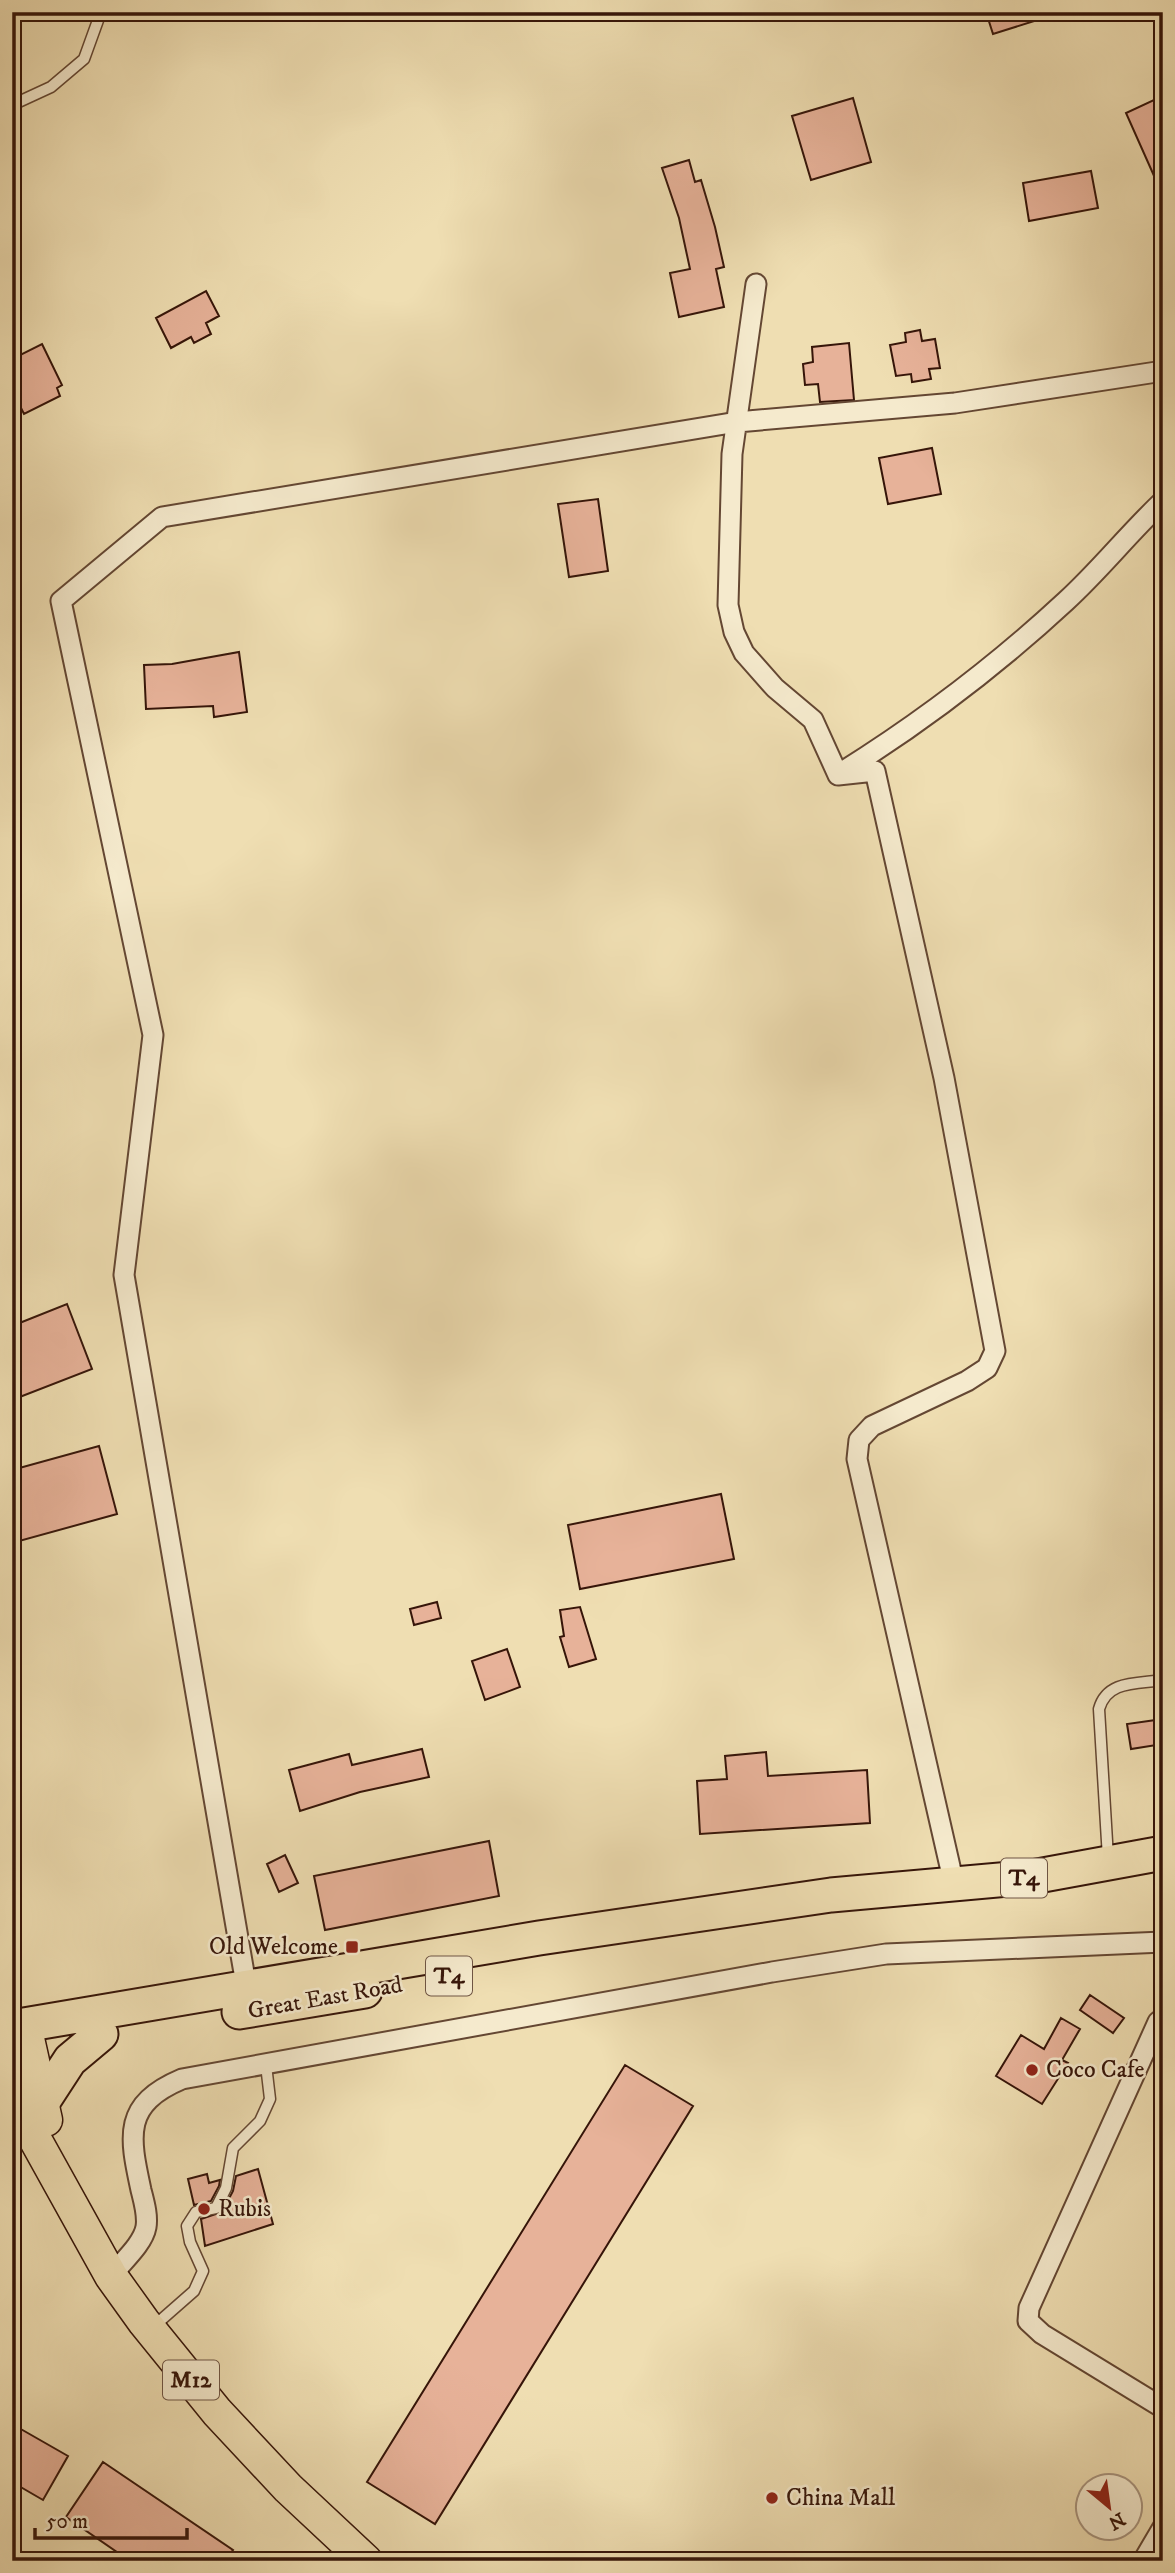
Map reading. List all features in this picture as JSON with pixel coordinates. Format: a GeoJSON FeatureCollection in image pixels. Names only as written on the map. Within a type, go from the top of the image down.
{"type":"FeatureCollection","features":[{"type":"Feature","properties":{"kind":"highway","name":"Great East Road"},"geometry":{"type":"LineString","coordinates":[[20,2035],[101,2034],[248,2000],[589,1930],[831,1895],[883,1893],[1032,1877],[1163,1853]]}},
{"type":"Feature","properties":{"kind":"highway","name":"Great East Road"},"geometry":{"type":"LineString","coordinates":[[20,2035],[248,2000]]}},
{"type":"Feature","properties":{"kind":"highway"},"geometry":{"type":"LineString","coordinates":[[25,2104],[101,2034]]}},
{"type":"Feature","properties":{"kind":"main road","name":"M12"},"geometry":{"type":"LineString","coordinates":[[20,2035],[25,2104]]}},
{"type":"Feature","properties":{"kind":"main road","name":"M12"},"geometry":{"type":"LineString","coordinates":[[12,2074],[55,2170],[111,2276],[150,2330],[226,2422],[288,2488],[366,2561]]}},
{"type":"Feature","properties":{"kind":"street"},"geometry":{"type":"LineString","coordinates":[[756,284],[733,454],[728,606],[734,632],[744,653],[775,688],[813,720],[838,775]]}},
{"type":"Feature","properties":{"kind":"street"},"geometry":{"type":"LineString","coordinates":[[248,2000],[124,1275],[153,1035],[61,600],[162,517],[737,422],[955,403],[1163,370]]}},
{"type":"Feature","properties":{"kind":"street"},"geometry":{"type":"LineString","coordinates":[[838,775],[886,744],[1000,661],[1069,598],[1163,501]]}},
{"type":"Feature","properties":{"kind":"street"},"geometry":{"type":"LineString","coordinates":[[838,775],[875,771],[944,1078],[995,1351],[987,1368],[967,1381],[872,1426],[859,1440],[857,1459],[954,1884]]}},
{"type":"Feature","properties":{"kind":"street"},"geometry":{"type":"LineString","coordinates":[[111,2276],[146,2230],[146,2215],[131,2146],[134,2119],[144,2103],[159,2089],[182,2079],[772,1972],[886,1954],[1163,1942]]}},
{"type":"Feature","properties":{"kind":"street"},"geometry":{"type":"LineString","coordinates":[[1163,2018],[1158,2022],[1029,2308],[1028,2321],[1042,2334],[1163,2408]]}},
{"type":"Feature","properties":{"kind":"street"},"geometry":{"type":"LineString","coordinates":[[1143,2561],[1163,2527]]}},
{"type":"Feature","properties":{"kind":"lane"},"geometry":{"type":"LineString","coordinates":[[12,105],[51,87],[84,59],[102,12]]}},
{"type":"Feature","properties":{"kind":"lane"},"geometry":{"type":"LineString","coordinates":[[1108,1861],[1099,1709],[1102,1697],[1110,1688],[1163,1680]]}},
{"type":"Feature","properties":{"kind":"lane"},"geometry":{"type":"LineString","coordinates":[[150,2330],[194,2291],[203,2272],[190,2242],[187,2226],[197,2212],[216,2208],[226,2188],[233,2148],[260,2122],[270,2099],[266,2065]]}},
{"type":"Feature","properties":{"kind":"building"},"geometry":{"type":"Polygon","coordinates":[[[986,12],[1049,12],[1050,16],[993,34],[986,12]]]}},
{"type":"Feature","properties":{"kind":"building"},"geometry":{"type":"Polygon","coordinates":[[[853,98],[871,162],[811,180],[792,116],[853,98]]]}},
{"type":"Feature","properties":{"kind":"building"},"geometry":{"type":"Polygon","coordinates":[[[1156,99],[1163,114],[1163,196],[1126,113],[1156,99]]]}},
{"type":"Feature","properties":{"kind":"building"},"geometry":{"type":"Polygon","coordinates":[[[689,160],[695,182],[701,180],[715,227],[724,267],[716,269],[724,307],[679,317],[670,273],[690,269],[679,218],[662,168],[689,160]]]}},
{"type":"Feature","properties":{"kind":"building"},"geometry":{"type":"Polygon","coordinates":[[[1091,171],[1098,208],[1029,221],[1023,183],[1091,171]]]}},
{"type":"Feature","properties":{"kind":"building"},"geometry":{"type":"Polygon","coordinates":[[[206,291],[219,316],[206,323],[211,334],[194,343],[191,337],[171,348],[156,318],[206,291]]]}},
{"type":"Feature","properties":{"kind":"building"},"geometry":{"type":"Polygon","coordinates":[[[920,330],[922,341],[935,339],[940,368],[929,369],[931,379],[912,382],[911,374],[896,376],[890,345],[906,342],[905,333],[920,330]]]}},
{"type":"Feature","properties":{"kind":"building"},"geometry":{"type":"Polygon","coordinates":[[[849,343],[854,400],[820,402],[818,384],[805,385],[803,364],[813,362],[812,347],[849,343]]]}},
{"type":"Feature","properties":{"kind":"building"},"geometry":{"type":"Polygon","coordinates":[[[42,344],[62,385],[57,388],[60,396],[24,414],[12,390],[12,359],[42,344]]]}},
{"type":"Feature","properties":{"kind":"building"},"geometry":{"type":"Polygon","coordinates":[[[932,448],[941,494],[888,504],[879,458],[932,448]]]}},
{"type":"Feature","properties":{"kind":"building"},"geometry":{"type":"Polygon","coordinates":[[[598,499],[608,571],[569,577],[558,504],[598,499]]]}},
{"type":"Feature","properties":{"kind":"building"},"geometry":{"type":"Polygon","coordinates":[[[239,652],[247,712],[214,717],[213,706],[146,709],[144,665],[172,664],[239,652]]]}},
{"type":"Feature","properties":{"kind":"building"},"geometry":{"type":"Polygon","coordinates":[[[67,1304],[92,1369],[12,1400],[12,1326],[67,1304]]]}},
{"type":"Feature","properties":{"kind":"building"},"geometry":{"type":"Polygon","coordinates":[[[99,1446],[117,1514],[12,1543],[12,1470],[99,1446]]]}},
{"type":"Feature","properties":{"kind":"building"},"geometry":{"type":"Polygon","coordinates":[[[721,1494],[734,1559],[580,1589],[568,1525],[721,1494]]]}},
{"type":"Feature","properties":{"kind":"building"},"geometry":{"type":"Polygon","coordinates":[[[437,1602],[441,1618],[414,1625],[410,1609],[437,1602]]]}},
{"type":"Feature","properties":{"kind":"building"},"geometry":{"type":"Polygon","coordinates":[[[580,1607],[596,1659],[569,1667],[560,1637],[564,1636],[560,1610],[580,1607]]]}},
{"type":"Feature","properties":{"kind":"building"},"geometry":{"type":"Polygon","coordinates":[[[507,1649],[520,1687],[485,1700],[472,1661],[507,1649]]]}},
{"type":"Feature","properties":{"kind":"building"},"geometry":{"type":"Polygon","coordinates":[[[1163,1719],[1163,1744],[1131,1749],[1127,1724],[1163,1719]]]}},
{"type":"Feature","properties":{"kind":"building"},"geometry":{"type":"Polygon","coordinates":[[[422,1749],[429,1777],[360,1792],[300,1811],[289,1770],[349,1754],[352,1765],[422,1749]]]}},
{"type":"Feature","properties":{"kind":"building"},"geometry":{"type":"Polygon","coordinates":[[[766,1752],[768,1776],[867,1770],[870,1823],[700,1834],[697,1781],[727,1779],[725,1756],[766,1752]]]}},
{"type":"Feature","properties":{"kind":"building"},"geometry":{"type":"Polygon","coordinates":[[[489,1841],[499,1896],[325,1930],[314,1876],[489,1841]]]}},
{"type":"Feature","properties":{"kind":"building"},"geometry":{"type":"Polygon","coordinates":[[[285,1855],[298,1883],[279,1892],[267,1864],[285,1855]]]}},
{"type":"Feature","properties":{"kind":"building"},"geometry":{"type":"Polygon","coordinates":[[[1090,1995],[1124,2018],[1113,2033],[1080,2010],[1090,1995]]]}},
{"type":"Feature","properties":{"kind":"building","name":"Coco Cafe"},"geometry":{"type":"Polygon","coordinates":[[[1061,2018],[1080,2029],[1062,2060],[1068,2063],[1042,2104],[996,2076],[1021,2035],[1044,2049],[1061,2018]]]}},
{"type":"Feature","properties":{"kind":"building"},"geometry":{"type":"Polygon","coordinates":[[[625,2065],[693,2106],[435,2524],[367,2482],[625,2065]]]}},
{"type":"Feature","properties":{"kind":"building"},"geometry":{"type":"Polygon","coordinates":[[[258,2169],[273,2224],[205,2246],[201,2219],[222,2212],[233,2191],[236,2176],[258,2169]]]}},
{"type":"Feature","properties":{"kind":"building"},"geometry":{"type":"Polygon","coordinates":[[[207,2174],[209,2183],[220,2180],[219,2186],[211,2201],[194,2205],[188,2179],[207,2174]]]}},
{"type":"Feature","properties":{"kind":"building"},"geometry":{"type":"Polygon","coordinates":[[[12,2424],[68,2456],[43,2500],[12,2482],[12,2424]]]}},
{"type":"Feature","properties":{"kind":"building"},"geometry":{"type":"Polygon","coordinates":[[[103,2462],[233,2550],[225,2561],[130,2561],[66,2517],[103,2462]]]}},
{"type":"Feature","properties":{"kind":"place","name":"Old Welcome"},"geometry":{"type":"Point","coordinates":[352,1947]}},
{"type":"Feature","properties":{"kind":"place","name":"Coco Cafe"},"geometry":{"type":"Point","coordinates":[1032,2070]}},
{"type":"Feature","properties":{"kind":"place","name":"Rubis"},"geometry":{"type":"Point","coordinates":[204,2209]}},
{"type":"Feature","properties":{"kind":"place","name":"China Mall"},"geometry":{"type":"Point","coordinates":[772,2498]}}]}
